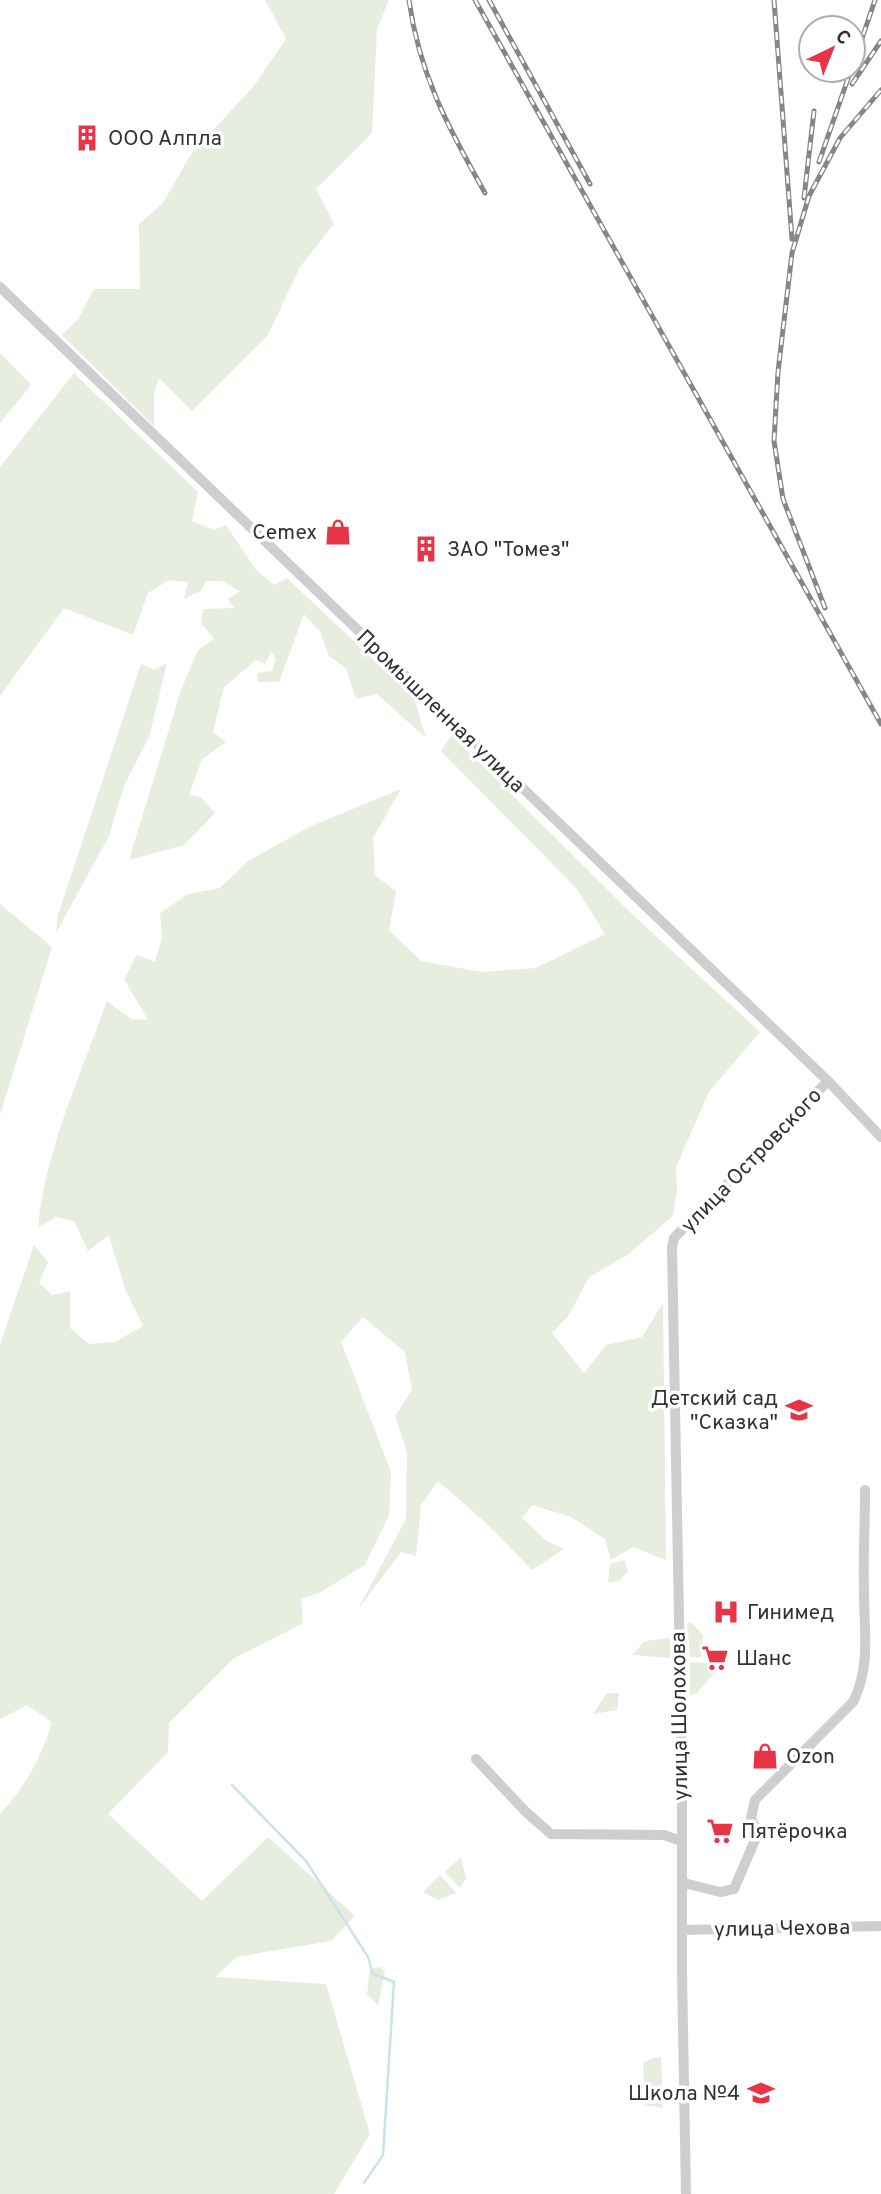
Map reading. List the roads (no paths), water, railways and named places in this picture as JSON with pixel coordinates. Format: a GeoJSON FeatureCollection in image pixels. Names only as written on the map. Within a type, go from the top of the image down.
{"type":"FeatureCollection","features":[{"type":"Feature","properties":{"kind":"street","name":"Промышленная улица"},"geometry":{"type":"LineString","coordinates":[[0,287],[828,1081],[881,1137]]}},
{"type":"Feature","properties":{"kind":"street","name":"улица Островского"},"geometry":{"type":"LineString","coordinates":[[674,1238],[828,1081]]}},
{"type":"Feature","properties":{"kind":"street","name":"улица Шолохова"},"geometry":{"type":"LineString","coordinates":[[674,1238],[673,1404],[684,1882],[682,1930],[686,2194]]}},
{"type":"Feature","properties":{"kind":"street"},"geometry":{"type":"LineString","coordinates":[[684,1882],[720,1892],[734,1889],[755,1839],[756,1829],[751,1818],[755,1800],[843,1713],[861,1687],[866,1666],[865,1490]]}},
{"type":"Feature","properties":{"kind":"street"},"geometry":{"type":"LineString","coordinates":[[475,1759],[551,1834],[664,1835],[681,1841]]}},
{"type":"Feature","properties":{"kind":"street","name":"улица Чехова"},"geometry":{"type":"LineString","coordinates":[[682,1930],[881,1926]]}},
{"type":"Feature","properties":{"kind":"waterway"},"geometry":{"type":"LineString","coordinates":[[232,1785],[306,1861],[368,1957],[373,1974],[394,1982],[383,2155],[364,2183]]}},
{"type":"Feature","properties":{"kind":"railway"},"geometry":{"type":"LineString","coordinates":[[409,0],[420,52],[437,100],[485,193]]}},
{"type":"Feature","properties":{"kind":"railway"},"geometry":{"type":"LineString","coordinates":[[475,0],[881,724]]}},
{"type":"Feature","properties":{"kind":"railway"},"geometry":{"type":"LineString","coordinates":[[489,0],[590,184]]}},
{"type":"Feature","properties":{"kind":"railway"},"geometry":{"type":"LineString","coordinates":[[774,0],[792,239]]}},
{"type":"Feature","properties":{"kind":"railway"},"geometry":{"type":"LineString","coordinates":[[867,24],[875,0]]}},
{"type":"Feature","properties":{"kind":"railway"},"geometry":{"type":"LineString","coordinates":[[867,62],[881,41]]}},
{"type":"Feature","properties":{"kind":"railway"},"geometry":{"type":"LineString","coordinates":[[819,162],[846,84]]}},
{"type":"Feature","properties":{"kind":"railway"},"geometry":{"type":"LineString","coordinates":[[825,608],[783,499],[774,441],[778,372],[792,253],[809,196],[840,138],[881,90]]}},
{"type":"Feature","properties":{"kind":"railway"},"geometry":{"type":"LineString","coordinates":[[804,198],[814,111]]}},
{"type":"Feature","properties":{"kind":"place","name":"ООО Алпла"},"geometry":{"type":"Point","coordinates":[87,138]}},
{"type":"Feature","properties":{"kind":"place","name":"Cemex"},"geometry":{"type":"Point","coordinates":[338,532]}},
{"type":"Feature","properties":{"kind":"place","name":"ЗАО \"Томез\""},"geometry":{"type":"Point","coordinates":[426,549]}},
{"type":"Feature","properties":{"kind":"place","name":"Детский сад \"Сказка\""},"geometry":{"type":"Point","coordinates":[799,1410]}},
{"type":"Feature","properties":{"kind":"place","name":"Гинимед"},"geometry":{"type":"Point","coordinates":[726,1612]}},
{"type":"Feature","properties":{"kind":"place","name":"Шанс"},"geometry":{"type":"Point","coordinates":[715,1658]}},
{"type":"Feature","properties":{"kind":"place","name":"Ozon"},"geometry":{"type":"Point","coordinates":[765,1756]}},
{"type":"Feature","properties":{"kind":"place","name":"Пятёрочка"},"geometry":{"type":"Point","coordinates":[720,1831]}},
{"type":"Feature","properties":{"kind":"place","name":"Школа №4"},"geometry":{"type":"Point","coordinates":[761,2093]}}]}
